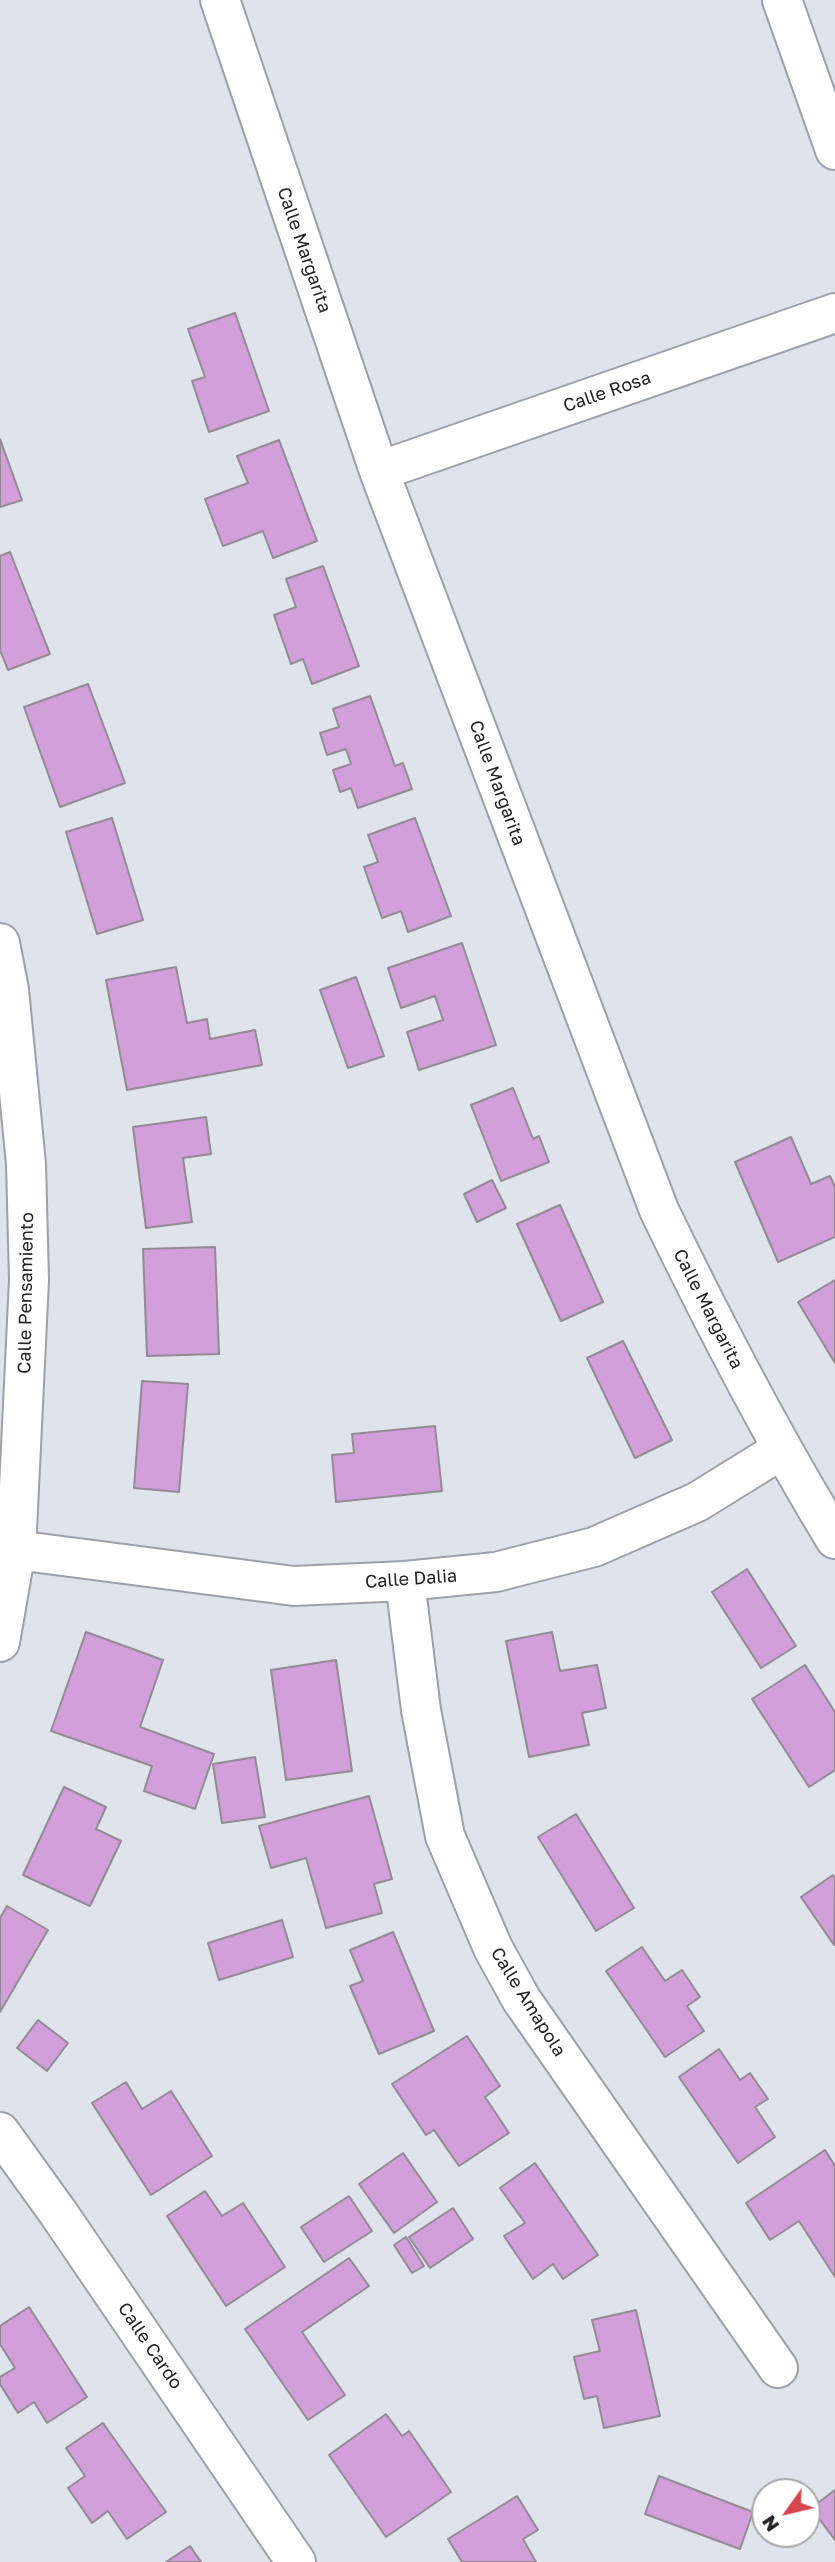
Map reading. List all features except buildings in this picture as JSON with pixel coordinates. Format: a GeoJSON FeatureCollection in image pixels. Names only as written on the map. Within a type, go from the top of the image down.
{"type":"FeatureCollection","features":[{"type":"Feature","properties":{"kind":"street","name":"Calle Margarita"},"geometry":{"type":"LineString","coordinates":[[220,0],[379,471],[659,1210],[715,1326],[781,1450],[835,1539]]}},
{"type":"Feature","properties":{"kind":"street"},"geometry":{"type":"LineString","coordinates":[[782,0],[835,150]]}},
{"type":"Feature","properties":{"kind":"street","name":"Calle Rosa"},"geometry":{"type":"LineString","coordinates":[[379,471],[835,313]]}},
{"type":"Feature","properties":{"kind":"street","name":"Calle Pensamiento"},"geometry":{"type":"LineString","coordinates":[[0,943],[9,990],[26,1164],[29,1280],[16,1550],[0,1642]]}},
{"type":"Feature","properties":{"kind":"street","name":"Calle Dalia"},"geometry":{"type":"LineString","coordinates":[[16,1550],[294,1587],[405,1581],[496,1572],[594,1547],[697,1502],[781,1450]]}},
{"type":"Feature","properties":{"kind":"street","name":"Calle Amapola"},"geometry":{"type":"LineString","coordinates":[[405,1581],[421,1710],[446,1836],[493,1948],[521,1999],[778,2368]]}},
{"type":"Feature","properties":{"kind":"street","name":"Calle Cardo"},"geometry":{"type":"LineString","coordinates":[[0,2132],[59,2214],[296,2562]]}}]}
